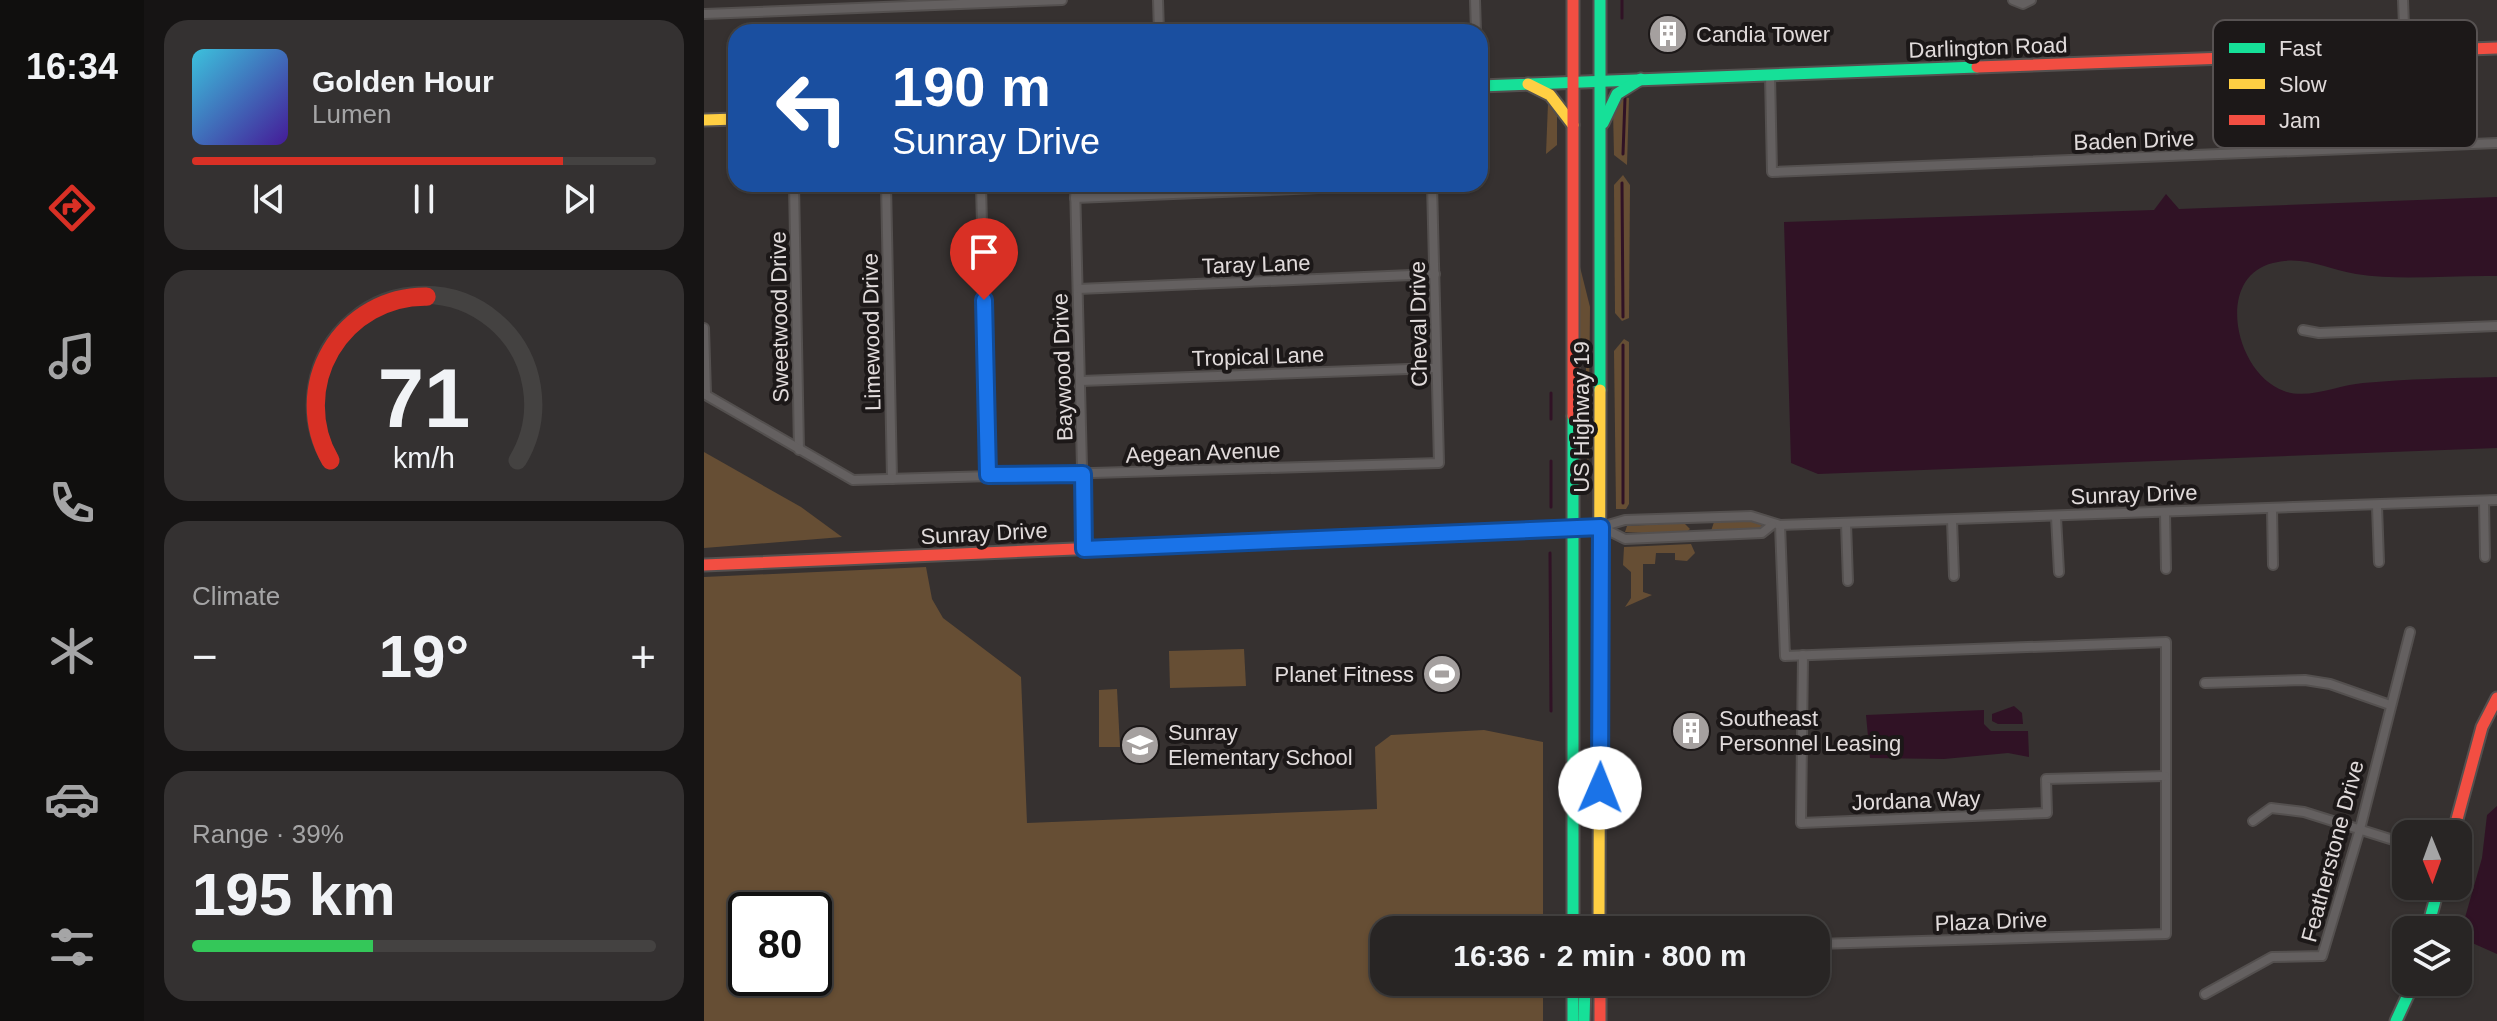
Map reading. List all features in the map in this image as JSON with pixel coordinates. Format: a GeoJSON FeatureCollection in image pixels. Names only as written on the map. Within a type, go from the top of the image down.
{"type":"FeatureCollection","features":[{"type":"Feature","properties":{"kind":"main road","name":"US Highway 19"},"geometry":{"type":"LineString","coordinates":[[1573,0],[1573,916]]}},
{"type":"Feature","properties":{"kind":"main road","name":"US Highway 19"},"geometry":{"type":"LineString","coordinates":[[1599,916],[1600,0]]}},
{"type":"Feature","properties":{"kind":"main road","name":"Darlington Road"},"geometry":{"type":"LineString","coordinates":[[2477,49],[2497,48]]}},
{"type":"Feature","properties":{"kind":"main road","name":"Darlington Road"},"geometry":{"type":"LineString","coordinates":[[1488,86],[2213,59]]}},
{"type":"Feature","properties":{"kind":"main road"},"geometry":{"type":"LineString","coordinates":[[1600,131],[1617,94],[1641,79]]}},
{"type":"Feature","properties":{"kind":"main road"},"geometry":{"type":"LineString","coordinates":[[1528,84],[1555,99],[1573,126]]}},
{"type":"Feature","properties":{"kind":"main road"},"geometry":{"type":"LineString","coordinates":[[704,119],[728,119]]}},
{"type":"Feature","properties":{"kind":"main road","name":"Sunray Drive"},"geometry":{"type":"LineString","coordinates":[[704,565],[1601,527]]}},
{"type":"Feature","properties":{"kind":"main road"},"geometry":{"type":"LineString","coordinates":[[2457,820],[2482,727],[2497,698]]}},
{"type":"Feature","properties":{"kind":"main road"},"geometry":{"type":"LineString","coordinates":[[1573,906],[1576,916]]}},
{"type":"Feature","properties":{"kind":"main road"},"geometry":{"type":"LineString","coordinates":[[1573,996],[1573,1021]]}},
{"type":"Feature","properties":{"kind":"main road"},"geometry":{"type":"LineString","coordinates":[[1584,1021],[1585,996]]}},
{"type":"Feature","properties":{"kind":"main road"},"geometry":{"type":"LineString","coordinates":[[1600,996],[1600,1021]]}},
{"type":"Feature","properties":{"kind":"main road"},"geometry":{"type":"LineString","coordinates":[[2398,1021],[2408,996]]}},
{"type":"Feature","properties":{"kind":"street"},"geometry":{"type":"LineString","coordinates":[[704,14],[1062,0]]}},
{"type":"Feature","properties":{"kind":"street"},"geometry":{"type":"LineString","coordinates":[[1158,0],[1159,24]]}},
{"type":"Feature","properties":{"kind":"street"},"geometry":{"type":"LineString","coordinates":[[1475,0],[1476,24]]}},
{"type":"Feature","properties":{"kind":"street"},"geometry":{"type":"LineString","coordinates":[[2013,0],[2023,4],[2031,0]]}},
{"type":"Feature","properties":{"kind":"street"},"geometry":{"type":"LineString","coordinates":[[2403,0],[2404,20]]}},
{"type":"Feature","properties":{"kind":"street","name":"Baden Drive"},"geometry":{"type":"LineString","coordinates":[[1770,75],[1772,172],[2372,148]]}},
{"type":"Feature","properties":{"kind":"street","name":"Baden Drive"},"geometry":{"type":"LineString","coordinates":[[2477,144],[2497,143]]}},
{"type":"Feature","properties":{"kind":"street","name":"Sweetwood Drive"},"geometry":{"type":"LineString","coordinates":[[794,192],[799,450]]}},
{"type":"Feature","properties":{"kind":"street","name":"Limewood Drive"},"geometry":{"type":"LineString","coordinates":[[886,192],[892,479]]}},
{"type":"Feature","properties":{"kind":"street"},"geometry":{"type":"LineString","coordinates":[[981,192],[988,475]]}},
{"type":"Feature","properties":{"kind":"street","name":"Baywood Drive"},"geometry":{"type":"LineString","coordinates":[[1075,192],[1084,549]]}},
{"type":"Feature","properties":{"kind":"street"},"geometry":{"type":"LineString","coordinates":[[1075,198],[1221,192]]}},
{"type":"Feature","properties":{"kind":"street","name":"Cheval Drive"},"geometry":{"type":"LineString","coordinates":[[1432,192],[1439,463]]}},
{"type":"Feature","properties":{"kind":"street","name":"Taray Lane"},"geometry":{"type":"LineString","coordinates":[[1078,289],[1435,274]]}},
{"type":"Feature","properties":{"kind":"street"},"geometry":{"type":"LineString","coordinates":[[2303,330],[2319,333],[2497,326]]}},
{"type":"Feature","properties":{"kind":"street"},"geometry":{"type":"LineString","coordinates":[[704,328],[705,394]]}},
{"type":"Feature","properties":{"kind":"street","name":"Tropical Lane"},"geometry":{"type":"LineString","coordinates":[[1081,381],[1436,368]]}},
{"type":"Feature","properties":{"kind":"street","name":"Aegean Avenue"},"geometry":{"type":"LineString","coordinates":[[705,394],[847,478],[1439,463]]}},
{"type":"Feature","properties":{"kind":"street","name":"Sunray Drive"},"geometry":{"type":"LineString","coordinates":[[1601,527],[1625,520],[1751,516],[1776,525],[2497,500]]}},
{"type":"Feature","properties":{"kind":"street"},"geometry":{"type":"LineString","coordinates":[[2484,501],[2485,557]]}},
{"type":"Feature","properties":{"kind":"street"},"geometry":{"type":"LineString","coordinates":[[2377,506],[2379,562]]}},
{"type":"Feature","properties":{"kind":"street"},"geometry":{"type":"LineString","coordinates":[[2272,508],[2273,565]]}},
{"type":"Feature","properties":{"kind":"street"},"geometry":{"type":"LineString","coordinates":[[2165,513],[2166,569]]}},
{"type":"Feature","properties":{"kind":"street"},"geometry":{"type":"LineString","coordinates":[[2056,517],[2059,572]]}},
{"type":"Feature","properties":{"kind":"street"},"geometry":{"type":"LineString","coordinates":[[1952,520],[1954,576]]}},
{"type":"Feature","properties":{"kind":"street"},"geometry":{"type":"LineString","coordinates":[[1846,523],[1848,581]]}},
{"type":"Feature","properties":{"kind":"street"},"geometry":{"type":"LineString","coordinates":[[1776,525],[1785,656],[2166,642],[2165,776]]}},
{"type":"Feature","properties":{"kind":"street","name":"Sunray Drive"},"geometry":{"type":"LineString","coordinates":[[1601,527],[1625,539],[1668,539],[1762,533],[1776,525]]}},
{"type":"Feature","properties":{"kind":"street","name":"Featherstone Drive"},"geometry":{"type":"LineString","coordinates":[[2205,994],[2272,957],[2322,956],[2360,829],[2410,632]]}},
{"type":"Feature","properties":{"kind":"street","name":"Jordana Way"},"geometry":{"type":"LineString","coordinates":[[1803,655],[1801,823],[2047,813],[2046,779],[2165,776]]}},
{"type":"Feature","properties":{"kind":"street"},"geometry":{"type":"LineString","coordinates":[[2205,683],[2305,680],[2330,684],[2390,705]]}},
{"type":"Feature","properties":{"kind":"street","name":"Plaza Drive"},"geometry":{"type":"LineString","coordinates":[[1830,944],[2166,934],[2165,776]]}},
{"type":"Feature","properties":{"kind":"street"},"geometry":{"type":"LineString","coordinates":[[2253,821],[2271,808],[2304,812],[2392,839]]}},
{"type":"Feature","properties":{"kind":"shaded area"},"geometry":{"type":"Polygon","coordinates":[[[1622,97],[1629,98],[1627,165],[1614,155],[1613,110],[1622,97]]]}},
{"type":"Feature","properties":{"kind":"shaded area"},"geometry":{"type":"Polygon","coordinates":[[[1548,103],[1557,116],[1557,145],[1546,154],[1548,103]]]}},
{"type":"Feature","properties":{"kind":"shaded area"},"geometry":{"type":"Polygon","coordinates":[[[1623,175],[1630,185],[1629,318],[1622,321],[1615,313],[1614,185],[1623,175]]]}},
{"type":"Feature","properties":{"kind":"shaded area"},"geometry":{"type":"Polygon","coordinates":[[[2166,194],[2179,209],[2497,197],[2497,276],[2373,276],[2305,262],[2273,263],[2255,272],[2243,287],[2238,305],[2238,326],[2243,347],[2253,366],[2267,381],[2294,393],[2363,383],[2497,377],[2497,448],[1818,474],[1791,463],[1784,222],[2154,210],[2166,194]]]}},
{"type":"Feature","properties":{"kind":"shaded area"},"geometry":{"type":"Polygon","coordinates":[[[1580,267],[1590,307],[1588,502],[1586,369],[1580,344],[1580,267]]]}},
{"type":"Feature","properties":{"kind":"shaded area"},"geometry":{"type":"Polygon","coordinates":[[[1624,339],[1629,342],[1629,504],[1626,509],[1616,509],[1614,351],[1624,339]]]}},
{"type":"Feature","properties":{"kind":"shaded area"},"geometry":{"type":"Polygon","coordinates":[[[704,452],[801,507],[842,537],[704,548],[704,452]]]}},
{"type":"Feature","properties":{"kind":"shaded area"},"geometry":{"type":"Polygon","coordinates":[[[1714,522],[1762,523],[1761,530],[1711,531],[1714,522]]]}},
{"type":"Feature","properties":{"kind":"shaded area"},"geometry":{"type":"Polygon","coordinates":[[[1684,523],[1690,529],[1683,535],[1625,532],[1627,526],[1684,523]]]}},
{"type":"Feature","properties":{"kind":"shaded area"},"geometry":{"type":"Polygon","coordinates":[[[1691,544],[1695,553],[1687,561],[1675,560],[1675,553],[1656,553],[1655,564],[1643,564],[1643,592],[1652,595],[1625,607],[1631,598],[1631,572],[1623,565],[1624,547],[1691,544]]]}},
{"type":"Feature","properties":{"kind":"shaded area"},"geometry":{"type":"Polygon","coordinates":[[[926,567],[932,599],[943,618],[1021,677],[1027,823],[1377,809],[1375,747],[1391,735],[1484,730],[1543,742],[1543,916],[1370,916],[1370,996],[1543,996],[1543,1021],[704,1021],[704,577],[926,567]]]}},
{"type":"Feature","properties":{"kind":"shaded area"},"geometry":{"type":"Polygon","coordinates":[[[1244,649],[1246,686],[1170,688],[1169,651],[1244,649]]]}},
{"type":"Feature","properties":{"kind":"shaded area"},"geometry":{"type":"Polygon","coordinates":[[[1117,689],[1120,747],[1099,747],[1099,690],[1117,689]]]}},
{"type":"Feature","properties":{"kind":"shaded area"},"geometry":{"type":"Polygon","coordinates":[[[2014,706],[2022,713],[2023,724],[1998,724],[1992,721],[1992,714],[2014,706]]]}},
{"type":"Feature","properties":{"kind":"shaded area"},"geometry":{"type":"Polygon","coordinates":[[[1984,710],[1984,724],[1991,731],[2028,731],[2029,757],[2008,753],[1944,759],[1870,758],[1866,715],[1984,710]]]}},
{"type":"Feature","properties":{"kind":"shaded area"},"geometry":{"type":"Polygon","coordinates":[[[2497,806],[2497,954],[2472,943],[2472,916],[2465,916],[2482,858],[2487,815],[2497,806]]]}},
{"type":"Feature","properties":{"kind":"waterway"},"geometry":{"type":"LineString","coordinates":[[1622,0],[1622,18]]}},
{"type":"Feature","properties":{"kind":"waterway"},"geometry":{"type":"LineString","coordinates":[[1623,154],[1625,98]]}},
{"type":"Feature","properties":{"kind":"waterway"},"geometry":{"type":"LineString","coordinates":[[1622,183],[1623,317]]}},
{"type":"Feature","properties":{"kind":"waterway"},"geometry":{"type":"LineString","coordinates":[[1623,345],[1623,503]]}},
{"type":"Feature","properties":{"kind":"waterway"},"geometry":{"type":"LineString","coordinates":[[1551,393],[1551,419]]}},
{"type":"Feature","properties":{"kind":"waterway"},"geometry":{"type":"LineString","coordinates":[[1551,461],[1551,507]]}},
{"type":"Feature","properties":{"kind":"waterway"},"geometry":{"type":"LineString","coordinates":[[1550,553],[1551,711]]}},
{"type":"Feature","properties":{"kind":"traffic: fast"},"geometry":{"type":"LineString","coordinates":[[1600,0],[1600,390]]}},
{"type":"Feature","properties":{"kind":"traffic: fast"},"geometry":{"type":"LineString","coordinates":[[1488,86],[1977,67]]}},
{"type":"Feature","properties":{"kind":"traffic: fast"},"geometry":{"type":"LineString","coordinates":[[1603,123],[1617,94],[1641,79]]}},
{"type":"Feature","properties":{"kind":"traffic: fast"},"geometry":{"type":"LineString","coordinates":[[1573,416],[1573,916]]}},
{"type":"Feature","properties":{"kind":"traffic: fast"},"geometry":{"type":"LineString","coordinates":[[1263,541],[1601,527]]}},
{"type":"Feature","properties":{"kind":"traffic: fast"},"geometry":{"type":"LineString","coordinates":[[2431,916],[2435,900]]}},
{"type":"Feature","properties":{"kind":"traffic: fast"},"geometry":{"type":"LineString","coordinates":[[1573,996],[1573,1021]]}},
{"type":"Feature","properties":{"kind":"traffic: fast"},"geometry":{"type":"LineString","coordinates":[[1584,1021],[1585,996]]}},
{"type":"Feature","properties":{"kind":"traffic: fast"},"geometry":{"type":"LineString","coordinates":[[2396,1021],[2408,996]]}},
{"type":"Feature","properties":{"kind":"traffic: slow"},"geometry":{"type":"LineString","coordinates":[[1528,84],[1550,95],[1573,125]]}},
{"type":"Feature","properties":{"kind":"traffic: slow"},"geometry":{"type":"LineString","coordinates":[[704,120],[728,119]]}},
{"type":"Feature","properties":{"kind":"traffic: slow"},"geometry":{"type":"LineString","coordinates":[[1599,916],[1600,390]]}},
{"type":"Feature","properties":{"kind":"traffic: jam"},"geometry":{"type":"LineString","coordinates":[[1573,0],[1573,416]]}},
{"type":"Feature","properties":{"kind":"traffic: jam"},"geometry":{"type":"LineString","coordinates":[[2477,49],[2497,48]]}},
{"type":"Feature","properties":{"kind":"traffic: jam"},"geometry":{"type":"LineString","coordinates":[[1977,67],[2213,58]]}},
{"type":"Feature","properties":{"kind":"traffic: jam"},"geometry":{"type":"LineString","coordinates":[[704,565],[1263,541]]}},
{"type":"Feature","properties":{"kind":"traffic: jam"},"geometry":{"type":"LineString","coordinates":[[2457,820],[2482,727],[2497,698]]}},
{"type":"Feature","properties":{"kind":"traffic: jam"},"geometry":{"type":"LineString","coordinates":[[1600,996],[1600,1021]]}},
{"type":"Feature","properties":{"kind":"place","name":"Candia Tower"},"geometry":{"type":"Point","coordinates":[1668,34]}},
{"type":"Feature","properties":{"kind":"place","name":"Planet Fitness"},"geometry":{"type":"Point","coordinates":[1442,674]}},
{"type":"Feature","properties":{"kind":"place","name":"Southeast Personnel Leasing"},"geometry":{"type":"Point","coordinates":[1691,731]}},
{"type":"Feature","properties":{"kind":"place","name":"Sunray Elementary School"},"geometry":{"type":"Point","coordinates":[1140,745]}},
{"type":"Feature","properties":{"kind":"route"},"geometry":{"type":"LineString","coordinates":[[984,300],[988,475],[1083,474],[1084,549],[1601,527],[1600,788]]}}]}
